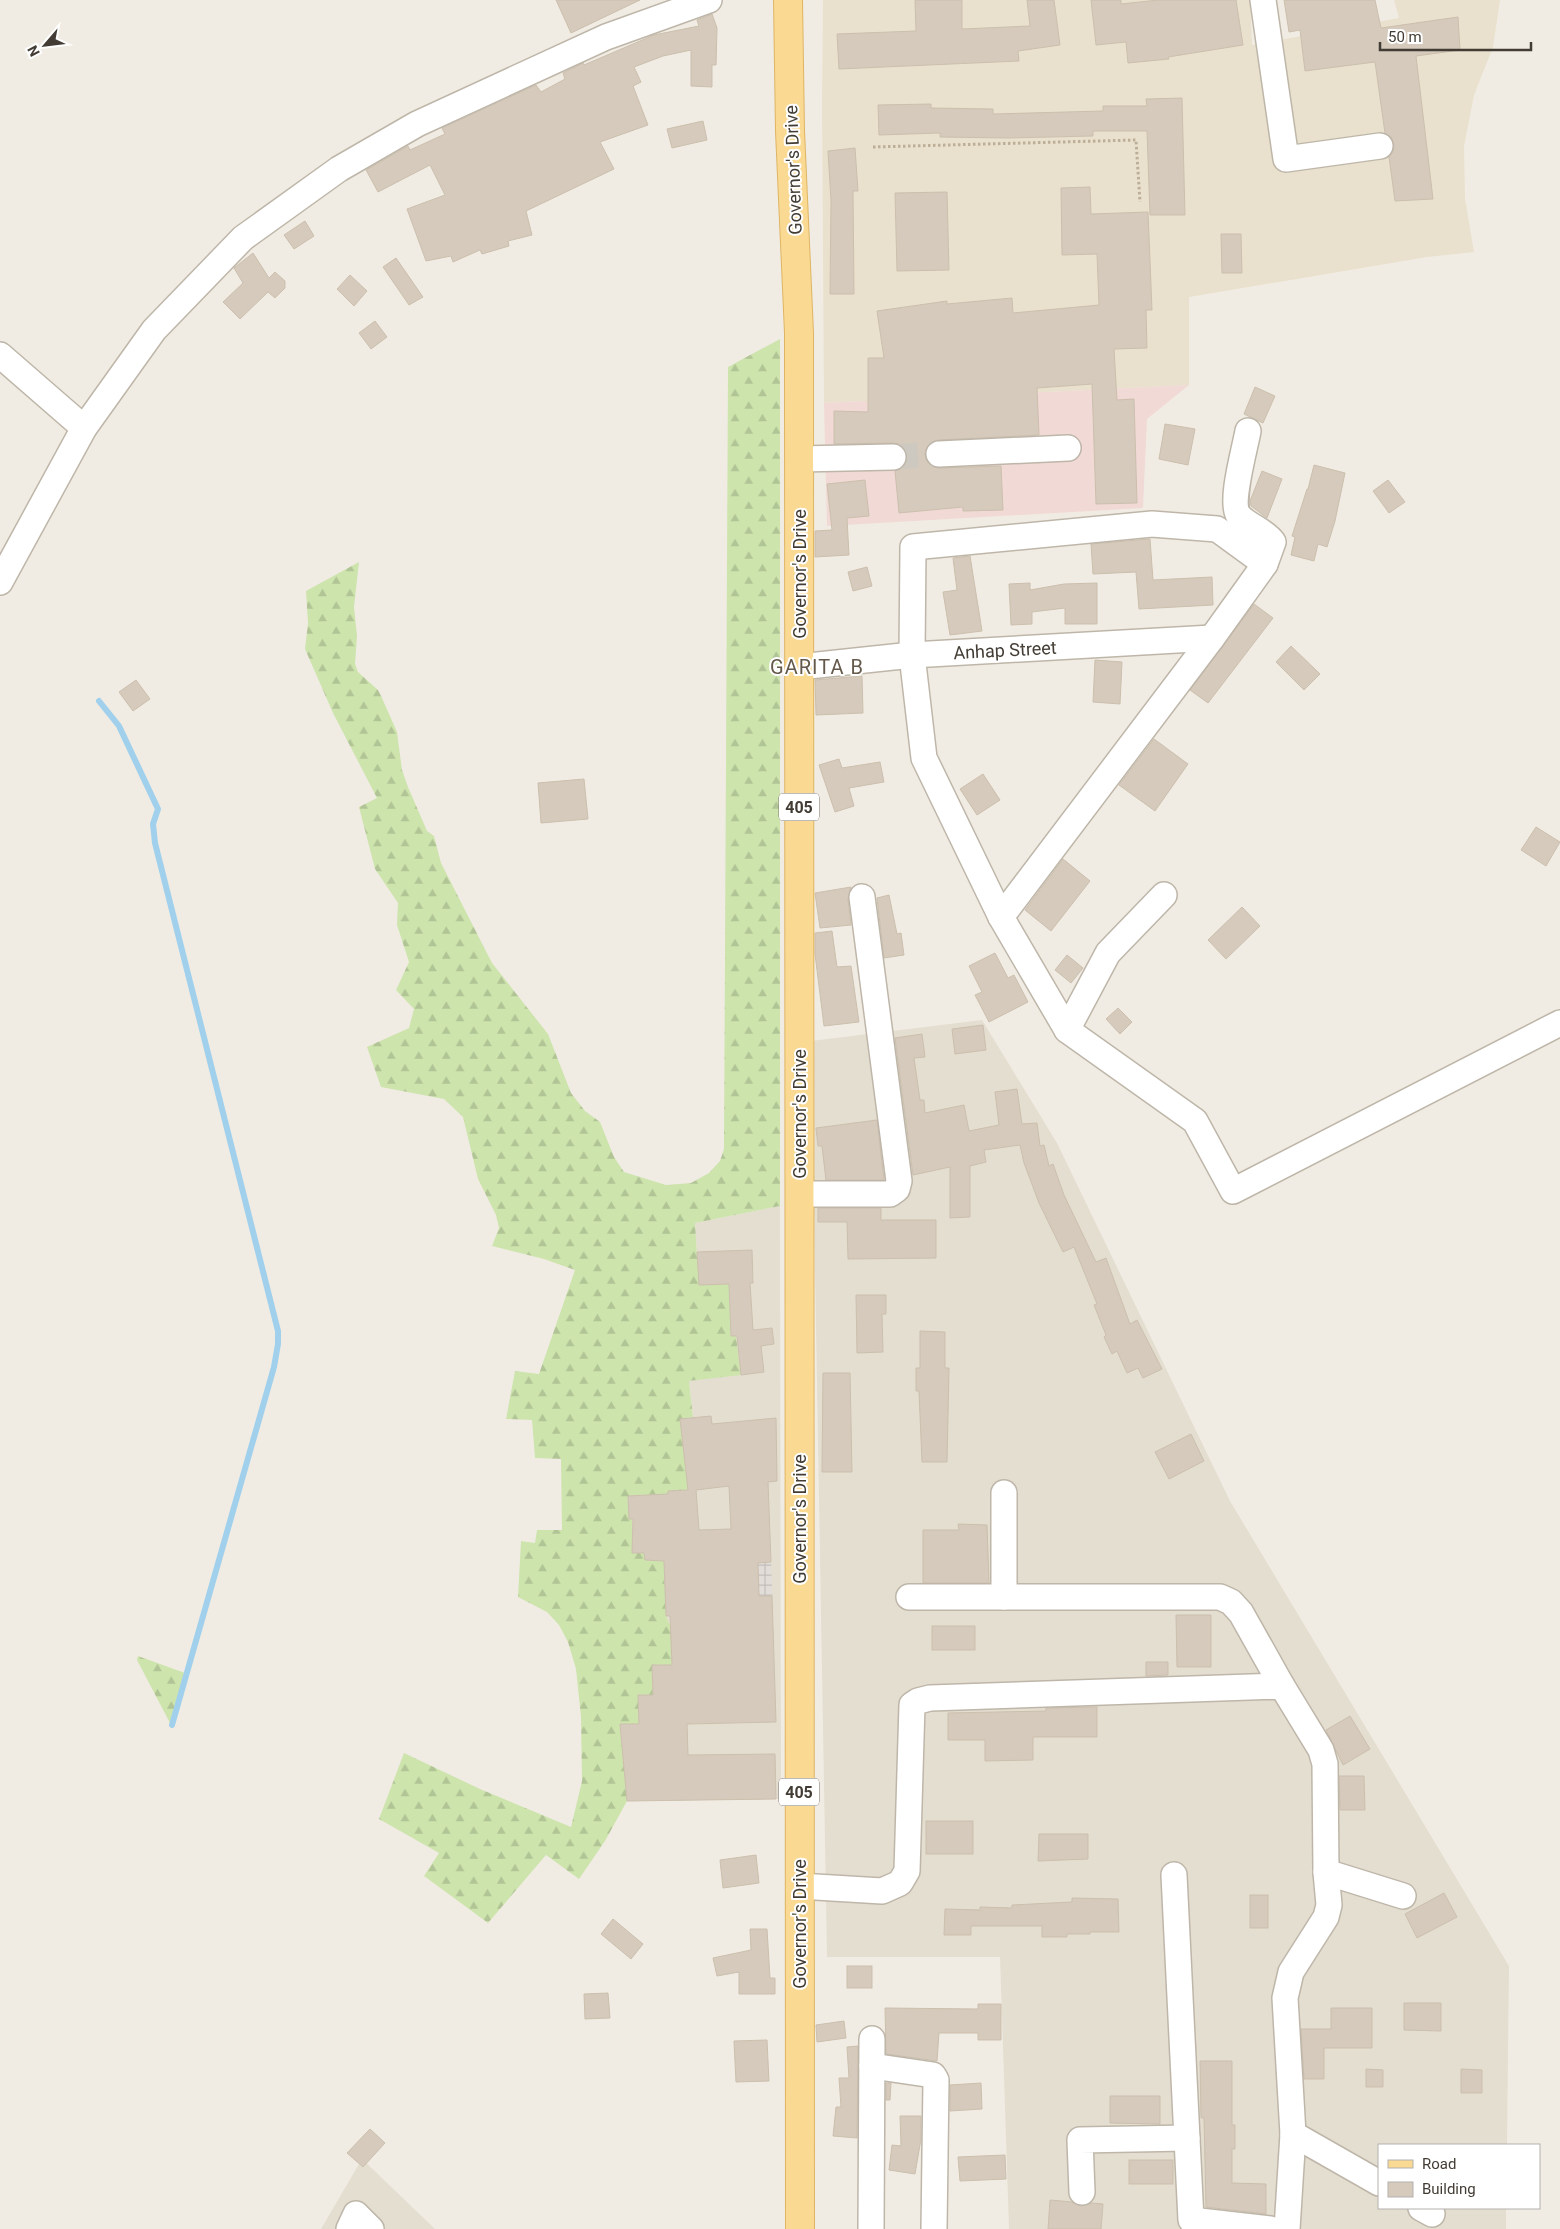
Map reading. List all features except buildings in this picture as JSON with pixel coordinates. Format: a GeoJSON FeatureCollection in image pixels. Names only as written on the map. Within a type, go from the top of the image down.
{"type":"FeatureCollection","features":[{"type":"Feature","properties":{"kind":"main road","name":"Governor's Drive"},"geometry":{"type":"LineString","coordinates":[[788,0],[790,131],[799,333],[800,2229]]}},
{"type":"Feature","properties":{"kind":"street"},"geometry":{"type":"LineString","coordinates":[[0,582],[84,428],[154,330],[243,238],[340,169],[417,124],[597,41],[709,0]]}},
{"type":"Feature","properties":{"kind":"street"},"geometry":{"type":"LineString","coordinates":[[1263,0],[1286,159],[1380,146]]}},
{"type":"Feature","properties":{"kind":"street"},"geometry":{"type":"LineString","coordinates":[[0,355],[84,428]]}},
{"type":"Feature","properties":{"kind":"street"},"geometry":{"type":"LineString","coordinates":[[1001,917],[1212,638],[1265,564],[1273,542],[1267,534],[1249,525],[1237,514],[1235,502],[1248,431]]}},
{"type":"Feature","properties":{"kind":"street"},"geometry":{"type":"LineString","coordinates":[[939,454],[1068,448]]}},
{"type":"Feature","properties":{"kind":"street"},"geometry":{"type":"LineString","coordinates":[[799,460],[893,457]]}},
{"type":"Feature","properties":{"kind":"street"},"geometry":{"type":"LineString","coordinates":[[1265,564],[1217,529],[1152,524],[913,547],[912,655],[924,758],[1001,917],[1067,1030],[1195,1121],[1233,1191],[1560,1023]]}},
{"type":"Feature","properties":{"kind":"street","name":"Anhap Street"},"geometry":{"type":"LineString","coordinates":[[799,667],[912,655],[1212,638]]}},
{"type":"Feature","properties":{"kind":"street"},"geometry":{"type":"LineString","coordinates":[[1067,1030],[1108,953],[1164,895]]}},
{"type":"Feature","properties":{"kind":"street"},"geometry":{"type":"LineString","coordinates":[[799,1194],[890,1194],[897,1189],[900,1181],[862,897]]}},
{"type":"Feature","properties":{"kind":"street"},"geometry":{"type":"LineString","coordinates":[[1004,1493],[1004,1597]]}},
{"type":"Feature","properties":{"kind":"street"},"geometry":{"type":"LineString","coordinates":[[909,1598],[1220,1597],[1231,1602],[1241,1614],[1321,1750],[1325,1764],[1326,1872],[1330,1904],[1326,1917],[1291,1972],[1286,1998],[1293,2134],[1287,2229]]}},
{"type":"Feature","properties":{"kind":"street"},"geometry":{"type":"LineString","coordinates":[[799,1886],[882,1891],[900,1883],[907,1871],[912,1706],[918,1701],[930,1698],[1282,1686]]}},
{"type":"Feature","properties":{"kind":"street"},"geometry":{"type":"LineString","coordinates":[[1326,1872],[1403,1896]]}},
{"type":"Feature","properties":{"kind":"street"},"geometry":{"type":"LineString","coordinates":[[1174,1875],[1191,2220],[1270,2229]]}},
{"type":"Feature","properties":{"kind":"street"},"geometry":{"type":"LineString","coordinates":[[871,2229],[872,2039]]}},
{"type":"Feature","properties":{"kind":"street"},"geometry":{"type":"LineString","coordinates":[[872,2066],[933,2075],[936,2080],[934,2229]]}},
{"type":"Feature","properties":{"kind":"street"},"geometry":{"type":"LineString","coordinates":[[1293,2134],[1378,2182]]}},
{"type":"Feature","properties":{"kind":"street"},"geometry":{"type":"LineString","coordinates":[[1082,2192],[1080,2140],[1186,2138]]}},
{"type":"Feature","properties":{"kind":"street"},"geometry":{"type":"LineString","coordinates":[[349,2229],[356,2214],[370,2229]]}},
{"type":"Feature","properties":{"kind":"path"},"geometry":{"type":"LineString","coordinates":[[874,147],[1136,140],[1140,202]]}},
{"type":"Feature","properties":{"kind":"shaded area"},"geometry":{"type":"Polygon","coordinates":[[[823,0],[1250,0],[1252,45],[1399,18],[1394,0],[1500,0],[1493,47],[1474,95],[1464,146],[1465,199],[1474,252],[1427,257],[1189,297],[1189,385],[824,403],[823,0]]]}},
{"type":"Feature","properties":{"kind":"shaded area"},"geometry":{"type":"Polygon","coordinates":[[[1189,385],[1147,419],[1143,508],[827,526],[824,403],[1189,385]]]}},
{"type":"Feature","properties":{"kind":"shaded area"},"geometry":{"type":"Polygon","coordinates":[[[982,1020],[1057,1143],[1230,1501],[1509,1966],[1507,2144],[1378,2144],[1378,2209],[1506,2209],[1506,2229],[1009,2229],[1000,1957],[827,1957],[811,1041],[982,1020]]]}},
{"type":"Feature","properties":{"kind":"shaded area"},"geometry":{"type":"Polygon","coordinates":[[[780,1206],[781,1799],[627,1801],[620,1724],[638,1695],[653,1695],[652,1665],[671,1627],[666,1616],[664,1561],[645,1560],[632,1553],[632,1519],[629,1519],[628,1496],[668,1494],[680,1419],[693,1417],[689,1381],[741,1374],[736,1336],[731,1336],[729,1284],[699,1285],[695,1223],[780,1206]]]}},
{"type":"Feature","properties":{"kind":"shaded area"},"geometry":{"type":"Polygon","coordinates":[[[771,1562],[773,1608],[722,1609],[758,1563],[771,1562]]]}},
{"type":"Feature","properties":{"kind":"shaded area"},"geometry":{"type":"Polygon","coordinates":[[[362,2159],[435,2229],[321,2229],[362,2159]]]}},
{"type":"Feature","properties":{"kind":"green space"},"geometry":{"type":"Polygon","coordinates":[[[780,339],[780,1206],[695,1223],[699,1285],[729,1284],[731,1336],[736,1336],[741,1375],[689,1381],[693,1417],[680,1419],[688,1490],[668,1491],[668,1494],[628,1496],[629,1518],[632,1519],[632,1553],[644,1553],[645,1560],[664,1561],[666,1616],[671,1627],[672,1665],[652,1666],[653,1695],[638,1696],[639,1724],[620,1725],[627,1801],[605,1841],[579,1879],[546,1855],[488,1923],[424,1876],[439,1853],[379,1819],[404,1753],[480,1789],[571,1827],[582,1781],[581,1717],[576,1669],[568,1642],[559,1625],[547,1612],[518,1597],[521,1541],[535,1543],[537,1530],[562,1530],[561,1459],[535,1458],[532,1420],[506,1419],[515,1371],[539,1374],[575,1270],[544,1259],[492,1246],[499,1228],[496,1215],[478,1179],[463,1117],[444,1099],[381,1087],[367,1047],[409,1028],[414,1009],[396,990],[409,962],[397,925],[398,903],[375,869],[359,807],[377,798],[333,713],[305,649],[308,623],[306,591],[359,562],[354,607],[357,636],[355,664],[358,672],[378,690],[382,698],[397,732],[402,770],[408,787],[427,831],[434,836],[441,863],[492,963],[548,1034],[571,1093],[585,1111],[600,1122],[614,1157],[624,1172],[666,1185],[691,1183],[709,1173],[720,1161],[724,1149],[728,367],[780,339]]]}},
{"type":"Feature","properties":{"kind":"green space"},"geometry":{"type":"Polygon","coordinates":[[[138,1656],[185,1673],[170,1723],[137,1660],[138,1656]]]}},
{"type":"Feature","properties":{"kind":"waterway"},"geometry":{"type":"LineString","coordinates":[[99,701],[119,726],[158,809],[153,824],[155,843],[278,1331],[274,1367],[172,1725]]}},
{"type":"Feature","properties":{"kind":"tunnel"},"geometry":{"type":"LineString","coordinates":[[893,457],[939,454]]}},
{"type":"Feature","properties":{"kind":"district","name":"GARITA B"},"geometry":{"type":"Point","coordinates":[817,667]}}]}
